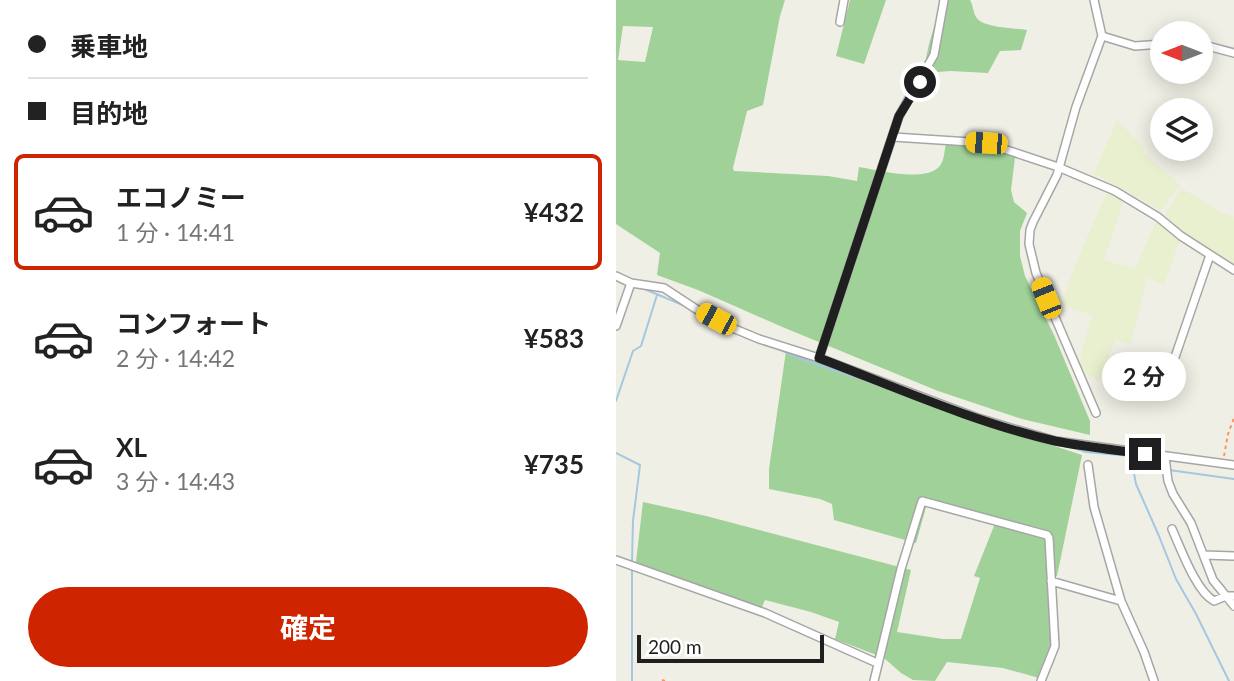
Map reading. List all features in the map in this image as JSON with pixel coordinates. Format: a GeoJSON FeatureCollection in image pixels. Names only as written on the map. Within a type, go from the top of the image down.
{"type":"FeatureCollection","features":[{"type":"Feature","properties":{"kind":"street"},"geometry":{"type":"LineString","coordinates":[[839,22],[844,0]]}},
{"type":"Feature","properties":{"kind":"street"},"geometry":{"type":"LineString","coordinates":[[819,358],[899,116],[934,55],[944,0]]}},
{"type":"Feature","properties":{"kind":"street"},"geometry":{"type":"LineString","coordinates":[[1094,0],[1102,36],[1076,107],[1057,175],[1030,230],[1029,244],[1036,273],[1096,413]]}},
{"type":"Feature","properties":{"kind":"street"},"geometry":{"type":"LineString","coordinates":[[1102,36],[1135,46],[1150,45]]}},
{"type":"Feature","properties":{"kind":"street"},"geometry":{"type":"LineString","coordinates":[[1213,47],[1234,53]]}},
{"type":"Feature","properties":{"kind":"street"},"geometry":{"type":"LineString","coordinates":[[893,137],[986,143],[1058,167],[1115,191],[1158,217],[1181,236],[1234,270]]}},
{"type":"Feature","properties":{"kind":"street"},"geometry":{"type":"LineString","coordinates":[[1175,357],[1210,256]]}},
{"type":"Feature","properties":{"kind":"street"},"geometry":{"type":"LineString","coordinates":[[616,276],[631,283],[664,288],[696,309],[735,329],[1014,429],[1056,441],[1234,465]]}},
{"type":"Feature","properties":{"kind":"street"},"geometry":{"type":"LineString","coordinates":[[616,327],[631,283]]}},
{"type":"Feature","properties":{"kind":"street"},"geometry":{"type":"LineString","coordinates":[[1165,457],[1168,481],[1191,523],[1213,580],[1230,596],[1234,606]]}},
{"type":"Feature","properties":{"kind":"street"},"geometry":{"type":"LineString","coordinates":[[1088,465],[1094,507],[1121,601],[1154,681]]}},
{"type":"Feature","properties":{"kind":"street"},"geometry":{"type":"LineString","coordinates":[[874,681],[901,569],[922,501],[1049,537],[1055,646],[1041,681]]}},
{"type":"Feature","properties":{"kind":"street"},"geometry":{"type":"LineString","coordinates":[[1172,530],[1200,589],[1214,601],[1230,596]]}},
{"type":"Feature","properties":{"kind":"street"},"geometry":{"type":"LineString","coordinates":[[1204,555],[1234,556]]}},
{"type":"Feature","properties":{"kind":"street"},"geometry":{"type":"LineString","coordinates":[[616,560],[765,613],[877,663]]}},
{"type":"Feature","properties":{"kind":"street"},"geometry":{"type":"LineString","coordinates":[[1051,582],[1121,601]]}},
{"type":"Feature","properties":{"kind":"path"},"geometry":{"type":"LineString","coordinates":[[1223,463],[1234,418]]}},
{"type":"Feature","properties":{"kind":"green space"},"geometry":{"type":"Polygon","coordinates":[[[616,0],[785,0],[763,105],[747,111],[734,171],[828,176],[857,181],[859,167],[915,175],[935,170],[943,161],[949,138],[994,142],[1016,149],[1011,190],[1014,202],[1027,213],[1020,231],[1020,256],[1025,276],[1054,335],[1090,421],[1090,435],[1022,419],[938,391],[657,275],[660,253],[616,224],[616,0]],[[623,26],[618,60],[645,62],[653,27],[623,26]]]}},
{"type":"Feature","properties":{"kind":"green space"},"geometry":{"type":"Polygon","coordinates":[[[850,0],[886,0],[864,64],[836,56],[850,0]]]}},
{"type":"Feature","properties":{"kind":"green space"},"geometry":{"type":"Polygon","coordinates":[[[942,0],[970,0],[979,21],[1027,30],[1021,50],[1000,51],[988,73],[923,73],[942,0]]]}},
{"type":"Feature","properties":{"kind":"green space"},"geometry":{"type":"Polygon","coordinates":[[[1117,120],[1144,148],[1143,152],[1150,161],[1180,185],[1161,211],[1094,174],[1117,120]]]}},
{"type":"Feature","properties":{"kind":"green space"},"geometry":{"type":"Polygon","coordinates":[[[1109,188],[1125,197],[1104,260],[1135,269],[1158,217],[1179,233],[1165,214],[1181,188],[1234,217],[1234,269],[1181,236],[1164,285],[1147,278],[1131,344],[1115,340],[1100,381],[1077,369],[1092,315],[1061,305],[1078,258],[1109,188]]]}},
{"type":"Feature","properties":{"kind":"green space"},"geometry":{"type":"Polygon","coordinates":[[[786,351],[1082,455],[1057,576],[1047,574],[1050,600],[1050,665],[1039,678],[1003,668],[947,662],[935,681],[913,680],[884,658],[835,639],[839,622],[765,600],[759,614],[635,570],[643,502],[911,570],[897,632],[961,639],[980,578],[974,576],[996,521],[955,506],[928,500],[916,543],[834,520],[832,504],[820,499],[769,489],[769,469],[786,351]]]}},
{"type":"Feature","properties":{"kind":"waterway"},"geometry":{"type":"LineString","coordinates":[[642,288],[685,306]]}},
{"type":"Feature","properties":{"kind":"waterway"},"geometry":{"type":"LineString","coordinates":[[616,401],[633,351],[641,346],[657,295]]}},
{"type":"Feature","properties":{"kind":"waterway"},"geometry":{"type":"LineString","coordinates":[[779,349],[800,359],[879,385]]}},
{"type":"Feature","properties":{"kind":"waterway"},"geometry":{"type":"LineString","coordinates":[[1068,446],[1086,452],[1131,456],[1164,469]]}},
{"type":"Feature","properties":{"kind":"waterway"},"geometry":{"type":"LineString","coordinates":[[616,453],[640,465],[633,521],[632,562]]}},
{"type":"Feature","properties":{"kind":"waterway"},"geometry":{"type":"LineString","coordinates":[[1131,457],[1136,484],[1176,579],[1229,681]]}},
{"type":"Feature","properties":{"kind":"waterway"},"geometry":{"type":"LineString","coordinates":[[1169,470],[1234,479]]}},
{"type":"Feature","properties":{"kind":"waterway"},"geometry":{"type":"LineString","coordinates":[[632,568],[632,681]]}},
{"type":"Feature","properties":{"kind":"route"},"geometry":{"type":"LineString","coordinates":[[920,82],[899,116],[819,358],[1014,429],[1056,441],[1145,454]]}}]}
